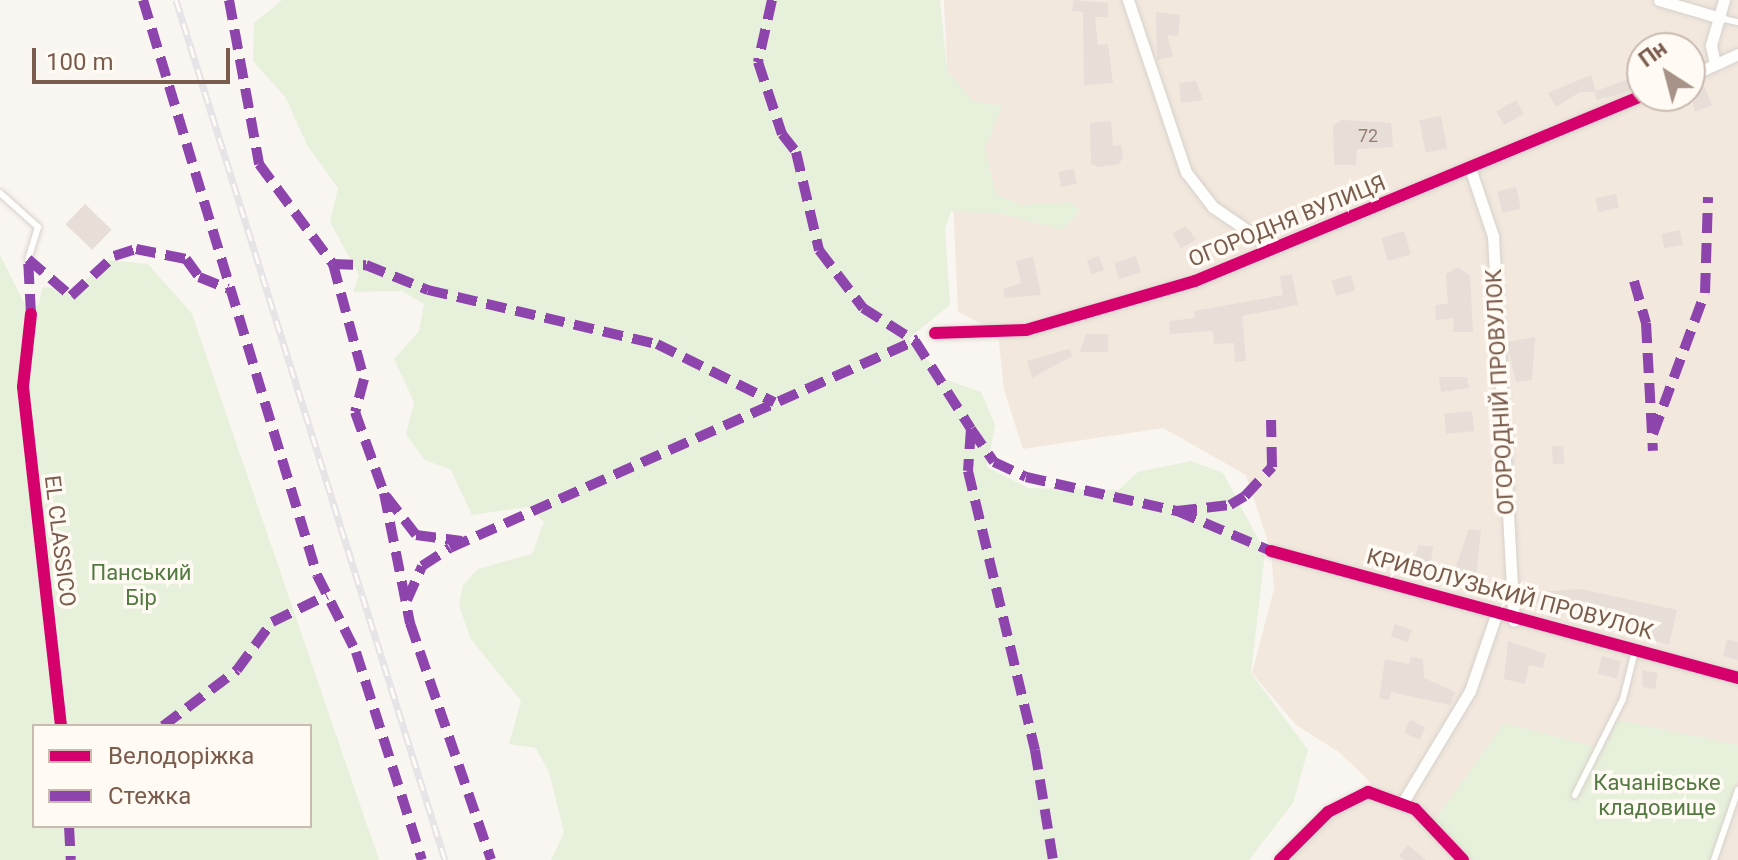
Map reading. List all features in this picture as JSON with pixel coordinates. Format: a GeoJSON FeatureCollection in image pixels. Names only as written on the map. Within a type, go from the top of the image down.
{"type":"FeatureCollection","features":[{"type":"Feature","properties":{"kind":"street"},"geometry":{"type":"LineString","coordinates":[[1128,0],[1186,172],[1213,207],[1273,248]]}},
{"type":"Feature","properties":{"kind":"street"},"geometry":{"type":"LineString","coordinates":[[1659,0],[1720,18]]}},
{"type":"Feature","properties":{"kind":"street"},"geometry":{"type":"LineString","coordinates":[[1715,64],[1724,0]]}},
{"type":"Feature","properties":{"kind":"street"},"geometry":{"type":"LineString","coordinates":[[1706,68],[1738,54]]}},
{"type":"Feature","properties":{"kind":"street","name":"ОГОРОДНЯ ВУЛИЦЯ"},"geometry":{"type":"LineString","coordinates":[[935,333],[1034,328],[1195,281],[1626,103]]}},
{"type":"Feature","properties":{"kind":"street","name":"ОГОРОДНІЙ ПРОВУЛОК"},"geometry":{"type":"LineString","coordinates":[[1470,168],[1493,236],[1514,620]]}},
{"type":"Feature","properties":{"kind":"street","name":"КРИВОЛУЗЬКИЙ ПРОВУЛОК"},"geometry":{"type":"LineString","coordinates":[[1271,551],[1514,620],[1738,678]]}},
{"type":"Feature","properties":{"kind":"street"},"geometry":{"type":"LineString","coordinates":[[1403,802],[1470,691],[1496,615]]}},
{"type":"Feature","properties":{"kind":"street"},"geometry":{"type":"LineString","coordinates":[[1280,860],[1357,793],[1403,802],[1463,860]]}},
{"type":"Feature","properties":{"kind":"lane"},"geometry":{"type":"LineString","coordinates":[[1720,18],[1738,22]]}},
{"type":"Feature","properties":{"kind":"lane"},"geometry":{"type":"LineString","coordinates":[[0,193],[38,227],[28,259]]}},
{"type":"Feature","properties":{"kind":"lane"},"geometry":{"type":"LineString","coordinates":[[1575,795],[1623,699],[1635,651]]}},
{"type":"Feature","properties":{"kind":"lane"},"geometry":{"type":"LineString","coordinates":[[1714,860],[1738,790]]}},
{"type":"Feature","properties":{"kind":"shaded area"},"geometry":{"type":"Polygon","coordinates":[[[944,0],[1738,0],[1738,860],[1280,860],[1290,842],[1372,784],[1339,752],[1296,725],[1252,673],[1274,589],[1271,551],[1246,475],[1163,428],[1023,449],[1004,390],[998,332],[958,312],[944,0]]]}},
{"type":"Feature","properties":{"kind":"green space"},"geometry":{"type":"Polygon","coordinates":[[[282,0],[940,0],[947,70],[973,101],[1002,106],[985,148],[996,194],[1021,205],[1070,202],[1080,210],[1063,230],[998,213],[951,212],[945,228],[950,305],[908,339],[947,380],[981,392],[995,425],[987,467],[1028,488],[1118,490],[1138,472],[1191,461],[1223,473],[1265,552],[1251,673],[1308,750],[1293,803],[1249,860],[551,860],[564,833],[549,772],[536,748],[509,744],[521,701],[470,638],[459,605],[463,585],[478,569],[532,554],[544,522],[528,507],[472,515],[451,470],[425,460],[406,434],[414,402],[394,359],[419,331],[424,304],[402,291],[353,292],[359,275],[330,222],[338,188],[307,145],[286,98],[253,61],[254,23],[282,0]]]}},
{"type":"Feature","properties":{"kind":"green space","name":"Панський Бір"},"geometry":{"type":"Polygon","coordinates":[[[0,255],[27,309],[38,305],[43,287],[75,290],[107,260],[148,264],[192,314],[379,860],[0,860],[0,255]]]}},
{"type":"Feature","properties":{"kind":"green space","name":"Качанівське кладовище"},"geometry":{"type":"Polygon","coordinates":[[[1617,720],[1738,745],[1738,780],[1710,860],[1471,860],[1434,821],[1504,723],[1604,749],[1617,720]]]}},
{"type":"Feature","properties":{"kind":"building"},"geometry":{"type":"Polygon","coordinates":[[[1074,0],[1108,3],[1108,17],[1095,17],[1098,45],[1108,44],[1113,83],[1084,85],[1083,12],[1072,11],[1074,0]]]}},
{"type":"Feature","properties":{"kind":"building"},"geometry":{"type":"Polygon","coordinates":[[[1156,12],[1180,15],[1178,36],[1167,35],[1173,56],[1157,60],[1156,12]]]}},
{"type":"Feature","properties":{"kind":"building"},"geometry":{"type":"Polygon","coordinates":[[[1591,75],[1596,91],[1626,80],[1626,92],[1597,100],[1594,92],[1580,92],[1556,107],[1548,93],[1591,75]]]}},
{"type":"Feature","properties":{"kind":"building"},"geometry":{"type":"Polygon","coordinates":[[[1196,81],[1203,100],[1181,103],[1179,83],[1196,81]]]}},
{"type":"Feature","properties":{"kind":"building"},"geometry":{"type":"Polygon","coordinates":[[[1706,91],[1712,105],[1706,107],[1706,91]]]}},
{"type":"Feature","properties":{"kind":"building"},"geometry":{"type":"Polygon","coordinates":[[[1516,100],[1524,114],[1504,125],[1496,112],[1516,100]]]}},
{"type":"Feature","properties":{"kind":"building"},"geometry":{"type":"Polygon","coordinates":[[[1441,116],[1447,148],[1426,153],[1419,120],[1441,116]]]}},
{"type":"Feature","properties":{"kind":"building"},"geometry":{"type":"Polygon","coordinates":[[[1342,120],[1391,123],[1393,147],[1357,149],[1356,165],[1334,165],[1333,126],[1342,120]]]}},
{"type":"Feature","properties":{"kind":"building"},"geometry":{"type":"Polygon","coordinates":[[[1111,121],[1113,146],[1121,145],[1123,157],[1119,164],[1099,167],[1091,164],[1090,123],[1111,121]]]}},
{"type":"Feature","properties":{"kind":"building"},"geometry":{"type":"Polygon","coordinates":[[[1074,169],[1077,184],[1061,187],[1058,172],[1074,169]]]}},
{"type":"Feature","properties":{"kind":"building"},"geometry":{"type":"Polygon","coordinates":[[[1516,187],[1521,208],[1502,213],[1497,191],[1516,187]]]}},
{"type":"Feature","properties":{"kind":"building"},"geometry":{"type":"Polygon","coordinates":[[[1616,194],[1619,208],[1598,212],[1595,198],[1616,194]]]}},
{"type":"Feature","properties":{"kind":"building"},"geometry":{"type":"Polygon","coordinates":[[[85,204],[112,230],[92,250],[66,224],[85,204]]]}},
{"type":"Feature","properties":{"kind":"building"},"geometry":{"type":"Polygon","coordinates":[[[1186,226],[1196,240],[1181,248],[1172,233],[1186,226]]]}},
{"type":"Feature","properties":{"kind":"building"},"geometry":{"type":"Polygon","coordinates":[[[1680,230],[1683,245],[1664,248],[1661,234],[1680,230]]]}},
{"type":"Feature","properties":{"kind":"building"},"geometry":{"type":"Polygon","coordinates":[[[1404,231],[1411,254],[1388,261],[1381,238],[1404,231]]]}},
{"type":"Feature","properties":{"kind":"building"},"geometry":{"type":"Polygon","coordinates":[[[1099,256],[1104,270],[1092,275],[1087,260],[1099,256]]]}},
{"type":"Feature","properties":{"kind":"building"},"geometry":{"type":"Polygon","coordinates":[[[1136,256],[1141,272],[1119,279],[1114,263],[1136,256]]]}},
{"type":"Feature","properties":{"kind":"building"},"geometry":{"type":"Polygon","coordinates":[[[1033,257],[1041,295],[1005,298],[1003,289],[1021,283],[1016,261],[1033,257]]]}},
{"type":"Feature","properties":{"kind":"building"},"geometry":{"type":"Polygon","coordinates":[[[1458,267],[1470,276],[1473,332],[1453,332],[1454,318],[1436,320],[1435,305],[1448,304],[1446,274],[1458,267]]]}},
{"type":"Feature","properties":{"kind":"building"},"geometry":{"type":"Polygon","coordinates":[[[1292,274],[1298,305],[1242,316],[1246,361],[1235,362],[1234,343],[1214,344],[1213,331],[1170,334],[1169,321],[1195,318],[1194,311],[1283,295],[1280,276],[1292,274]]]}},
{"type":"Feature","properties":{"kind":"building"},"geometry":{"type":"Polygon","coordinates":[[[1351,275],[1355,290],[1336,296],[1332,280],[1351,275]]]}},
{"type":"Feature","properties":{"kind":"building"},"geometry":{"type":"Polygon","coordinates":[[[1086,334],[1108,334],[1108,352],[1080,352],[1086,334]]]}},
{"type":"Feature","properties":{"kind":"building"},"geometry":{"type":"Polygon","coordinates":[[[1535,337],[1532,380],[1516,382],[1507,342],[1535,337]]]}},
{"type":"Feature","properties":{"kind":"building"},"geometry":{"type":"Polygon","coordinates":[[[1070,349],[1072,356],[1032,378],[1027,361],[1070,349]]]}},
{"type":"Feature","properties":{"kind":"building"},"geometry":{"type":"Polygon","coordinates":[[[1439,377],[1467,377],[1469,388],[1441,392],[1439,377]]]}},
{"type":"Feature","properties":{"kind":"building"},"geometry":{"type":"Polygon","coordinates":[[[1472,411],[1474,431],[1446,434],[1444,414],[1472,411]]]}},
{"type":"Feature","properties":{"kind":"building"},"geometry":{"type":"Polygon","coordinates":[[[1563,446],[1564,464],[1553,465],[1552,447],[1563,446]]]}},
{"type":"Feature","properties":{"kind":"building"},"geometry":{"type":"Polygon","coordinates":[[[1469,529],[1481,531],[1476,576],[1454,572],[1469,529]]]}},
{"type":"Feature","properties":{"kind":"building"},"geometry":{"type":"Polygon","coordinates":[[[1419,545],[1433,547],[1430,567],[1412,564],[1419,545]]]}},
{"type":"Feature","properties":{"kind":"building"},"geometry":{"type":"Polygon","coordinates":[[[1581,589],[1677,610],[1669,645],[1650,639],[1655,622],[1634,616],[1629,633],[1590,621],[1595,605],[1567,604],[1558,620],[1547,617],[1548,604],[1536,603],[1536,592],[1581,589]]]}},
{"type":"Feature","properties":{"kind":"building"},"geometry":{"type":"Polygon","coordinates":[[[1395,624],[1412,630],[1408,642],[1391,636],[1395,624]]]}},
{"type":"Feature","properties":{"kind":"building"},"geometry":{"type":"Polygon","coordinates":[[[1727,639],[1738,642],[1738,660],[1723,656],[1727,639]]]}},
{"type":"Feature","properties":{"kind":"building"},"geometry":{"type":"Polygon","coordinates":[[[1508,641],[1546,654],[1543,668],[1529,665],[1525,684],[1504,679],[1508,641]]]}},
{"type":"Feature","properties":{"kind":"building"},"geometry":{"type":"Polygon","coordinates":[[[1602,656],[1621,661],[1617,679],[1597,673],[1602,656]]]}},
{"type":"Feature","properties":{"kind":"building"},"geometry":{"type":"Polygon","coordinates":[[[1411,657],[1423,659],[1424,678],[1455,692],[1450,705],[1391,692],[1389,700],[1379,698],[1385,659],[1409,664],[1411,657]]]}},
{"type":"Feature","properties":{"kind":"building"},"geometry":{"type":"Polygon","coordinates":[[[1642,670],[1658,673],[1655,689],[1643,687],[1642,670]]]}},
{"type":"Feature","properties":{"kind":"building"},"geometry":{"type":"Polygon","coordinates":[[[1410,720],[1425,727],[1419,740],[1404,733],[1410,720]]]}},
{"type":"Feature","properties":{"kind":"building"},"geometry":{"type":"Polygon","coordinates":[[[1408,845],[1426,860],[1404,860],[1399,856],[1408,845]]]}},
{"type":"Feature","properties":{"kind":"railway"},"geometry":{"type":"LineString","coordinates":[[176,0],[445,860]]}},
{"type":"Feature","properties":{"kind":"marked path"},"geometry":{"type":"LineString","coordinates":[[143,0],[317,575],[356,652],[422,860]]}},
{"type":"Feature","properties":{"kind":"marked path"},"geometry":{"type":"LineString","coordinates":[[229,0],[259,164],[333,264],[364,379],[355,412],[384,493],[410,623],[491,860]]}},
{"type":"Feature","properties":{"kind":"marked path"},"geometry":{"type":"LineString","coordinates":[[772,0],[758,62],[782,134],[796,152],[819,250],[863,308],[915,341],[971,429],[968,471],[1035,750],[1053,860]]}},
{"type":"Feature","properties":{"kind":"marked path"},"geometry":{"type":"LineString","coordinates":[[1653,434],[1705,293],[1708,197]]}},
{"type":"Feature","properties":{"kind":"marked path"},"geometry":{"type":"LineString","coordinates":[[31,314],[28,259],[71,296],[114,256],[136,249],[186,259],[199,277],[228,289]]}},
{"type":"Feature","properties":{"kind":"marked path"},"geometry":{"type":"LineString","coordinates":[[333,264],[366,265],[428,290],[657,344],[774,402]]}},
{"type":"Feature","properties":{"kind":"marked path"},"geometry":{"type":"LineString","coordinates":[[1634,281],[1646,323],[1653,451]]}},
{"type":"Feature","properties":{"kind":"marked path"},"geometry":{"type":"LineString","coordinates":[[407,600],[422,566],[450,548],[919,339]]}},
{"type":"Feature","properties":{"kind":"marked path"},"geometry":{"type":"LineString","coordinates":[[971,429],[994,462],[1026,477],[1177,511],[1230,505],[1245,496],[1272,467],[1271,420]]}},
{"type":"Feature","properties":{"kind":"marked path"},"geometry":{"type":"LineString","coordinates":[[386,496],[416,535],[462,541]]}},
{"type":"Feature","properties":{"kind":"marked path"},"geometry":{"type":"LineString","coordinates":[[1177,511],[1271,551]]}},
{"type":"Feature","properties":{"kind":"marked path"},"geometry":{"type":"LineString","coordinates":[[166,724],[237,670],[272,622],[327,595]]}},
{"type":"Feature","properties":{"kind":"marked path"},"geometry":{"type":"LineString","coordinates":[[69,828],[71,860]]}},
{"type":"Feature","properties":{"kind":"cycle path"},"geometry":{"type":"LineString","coordinates":[[935,333],[1026,330],[1195,281],[1626,103]]}},
{"type":"Feature","properties":{"kind":"cycle path","name":"EL CLASSICO"},"geometry":{"type":"LineString","coordinates":[[31,314],[23,387],[61,724]]}},
{"type":"Feature","properties":{"kind":"cycle path"},"geometry":{"type":"LineString","coordinates":[[1271,551],[1738,678]]}},
{"type":"Feature","properties":{"kind":"cycle path"},"geometry":{"type":"LineString","coordinates":[[1280,860],[1328,812],[1368,792],[1415,809],[1463,860]]}}]}
